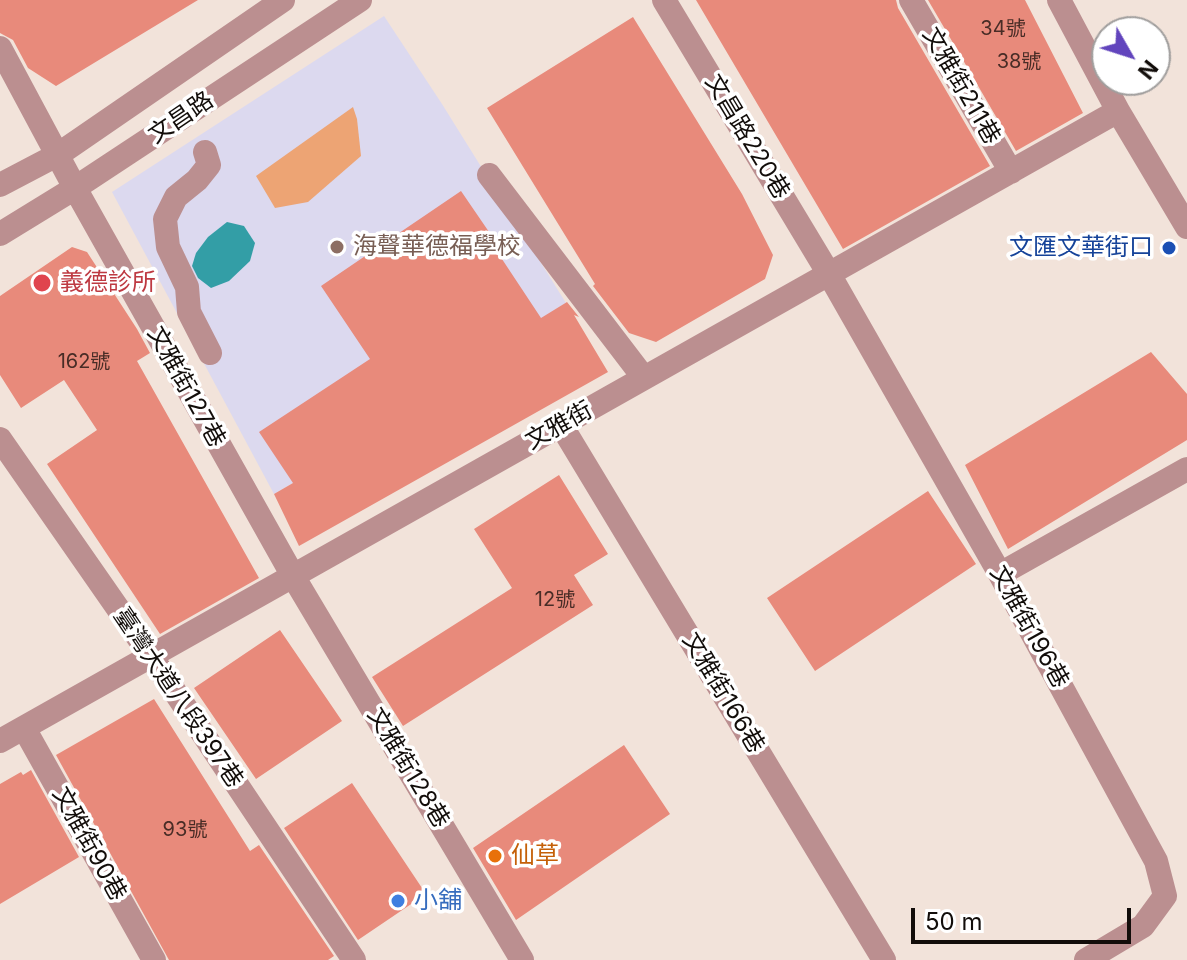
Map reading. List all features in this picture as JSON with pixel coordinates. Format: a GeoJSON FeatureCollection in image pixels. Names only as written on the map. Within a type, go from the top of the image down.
{"type":"FeatureCollection","features":[{"type":"Feature","properties":{"kind":"street","name":"文昌路"},"geometry":{"type":"LineString","coordinates":[[0,185],[59,154],[283,0]]}},
{"type":"Feature","properties":{"kind":"street","name":"文昌路"},"geometry":{"type":"LineString","coordinates":[[0,234],[360,0]]}},
{"type":"Feature","properties":{"kind":"street","name":"文昌路220巷"},"geometry":{"type":"LineString","coordinates":[[664,0],[829,274]]}},
{"type":"Feature","properties":{"kind":"street","name":"文雅街211巷"},"geometry":{"type":"LineString","coordinates":[[911,0],[1011,172]]}},
{"type":"Feature","properties":{"kind":"street"},"geometry":{"type":"LineString","coordinates":[[1059,0],[1118,111],[1187,227]]}},
{"type":"Feature","properties":{"kind":"street","name":"文雅街127巷"},"geometry":{"type":"LineString","coordinates":[[0,48],[293,576]]}},
{"type":"Feature","properties":{"kind":"street","name":"文雅街"},"geometry":{"type":"LineString","coordinates":[[0,741],[1118,111]]}},
{"type":"Feature","properties":{"kind":"street"},"geometry":{"type":"LineString","coordinates":[[205,152],[209,165],[197,180],[176,197],[165,219],[168,247],[187,287],[189,312],[210,353]]}},
{"type":"Feature","properties":{"kind":"street"},"geometry":{"type":"LineString","coordinates":[[489,175],[644,378]]}},
{"type":"Feature","properties":{"kind":"street","name":"文雅街196巷"},"geometry":{"type":"LineString","coordinates":[[829,274],[1000,574],[1156,861],[1165,896],[1143,926],[1086,960]]}},
{"type":"Feature","properties":{"kind":"street","name":"文雅街166巷"},"geometry":{"type":"LineString","coordinates":[[561,425],[884,960]]}},
{"type":"Feature","properties":{"kind":"street","name":"臺灣大道八段397巷"},"geometry":{"type":"LineString","coordinates":[[0,439],[151,656],[354,960]]}},
{"type":"Feature","properties":{"kind":"street"},"geometry":{"type":"LineString","coordinates":[[1000,574],[1187,469]]}},
{"type":"Feature","properties":{"kind":"street","name":"文雅街128巷"},"geometry":{"type":"LineString","coordinates":[[293,576],[522,960]]}},
{"type":"Feature","properties":{"kind":"street","name":"文雅街90巷"},"geometry":{"type":"LineString","coordinates":[[24,728],[154,960]]}},
{"type":"Feature","properties":{"kind":"shaded area","name":"海聲華德福學校"},"geometry":{"type":"Polygon","coordinates":[[[384,16],[566,303],[274,494],[112,192],[384,16]]]}},
{"type":"Feature","properties":{"kind":"shaded area"},"geometry":{"type":"Polygon","coordinates":[[[353,107],[361,156],[308,202],[275,208],[256,176],[353,107]]]}},
{"type":"Feature","properties":{"kind":"water"},"geometry":{"type":"Polygon","coordinates":[[[227,222],[244,226],[255,243],[250,261],[229,281],[211,288],[198,278],[192,266],[196,253],[208,237],[227,222]]]}},
{"type":"Feature","properties":{"kind":"building"},"geometry":{"type":"Polygon","coordinates":[[[0,0],[198,0],[56,86],[28,68],[13,40],[0,33],[0,0]]]}},
{"type":"Feature","properties":{"kind":"building"},"geometry":{"type":"Polygon","coordinates":[[[696,0],[896,0],[990,166],[843,249],[696,0]]]}},
{"type":"Feature","properties":{"kind":"building"},"geometry":{"type":"Polygon","coordinates":[[[928,0],[1025,0],[1083,113],[1016,151],[928,0]]]}},
{"type":"Feature","properties":{"kind":"building"},"geometry":{"type":"Polygon","coordinates":[[[633,17],[742,194],[773,255],[765,279],[656,342],[629,333],[593,286],[595,284],[487,108],[633,17]]]}},
{"type":"Feature","properties":{"kind":"building"},"geometry":{"type":"Polygon","coordinates":[[[461,191],[500,248],[496,250],[541,318],[567,302],[579,317],[574,315],[608,372],[299,546],[274,494],[293,483],[259,432],[370,359],[321,286],[461,191]]]}},
{"type":"Feature","properties":{"kind":"building"},"geometry":{"type":"Polygon","coordinates":[[[72,247],[87,252],[137,329],[150,353],[137,361],[259,578],[160,634],[47,464],[97,430],[64,380],[21,408],[0,375],[0,296],[72,247]]]}},
{"type":"Feature","properties":{"kind":"building"},"geometry":{"type":"Polygon","coordinates":[[[1151,352],[1187,394],[1187,440],[1008,549],[965,465],[1151,352]]]}},
{"type":"Feature","properties":{"kind":"building"},"geometry":{"type":"Polygon","coordinates":[[[559,475],[608,554],[574,575],[593,605],[403,726],[372,677],[512,588],[474,529],[559,475]]]}},
{"type":"Feature","properties":{"kind":"building"},"geometry":{"type":"Polygon","coordinates":[[[928,491],[976,564],[815,671],[767,598],[928,491]]]}},
{"type":"Feature","properties":{"kind":"building"},"geometry":{"type":"Polygon","coordinates":[[[280,630],[342,721],[256,779],[194,688],[280,630]]]}},
{"type":"Feature","properties":{"kind":"building"},"geometry":{"type":"Polygon","coordinates":[[[154,699],[250,851],[259,845],[334,956],[328,960],[169,960],[56,755],[154,699]]]}},
{"type":"Feature","properties":{"kind":"building"},"geometry":{"type":"Polygon","coordinates":[[[624,745],[670,814],[516,920],[473,848],[624,745]]]}},
{"type":"Feature","properties":{"kind":"building"},"geometry":{"type":"Polygon","coordinates":[[[31,770],[79,857],[0,904],[0,784],[31,770]]]}},
{"type":"Feature","properties":{"kind":"building"},"geometry":{"type":"Polygon","coordinates":[[[352,783],[426,894],[358,940],[284,828],[352,783]]]}},
{"type":"Feature","properties":{"kind":"place","name":"海聲華德福學校"},"geometry":{"type":"Point","coordinates":[337,247]}},
{"type":"Feature","properties":{"kind":"place","name":"文匯文華街口"},"geometry":{"type":"Point","coordinates":[1169,248]}},
{"type":"Feature","properties":{"kind":"place","name":"義德診所"},"geometry":{"type":"Point","coordinates":[42,283]}},
{"type":"Feature","properties":{"kind":"place","name":"仙草"},"geometry":{"type":"Point","coordinates":[495,856]}},
{"type":"Feature","properties":{"kind":"place","name":"小舖"},"geometry":{"type":"Point","coordinates":[398,901]}}]}
